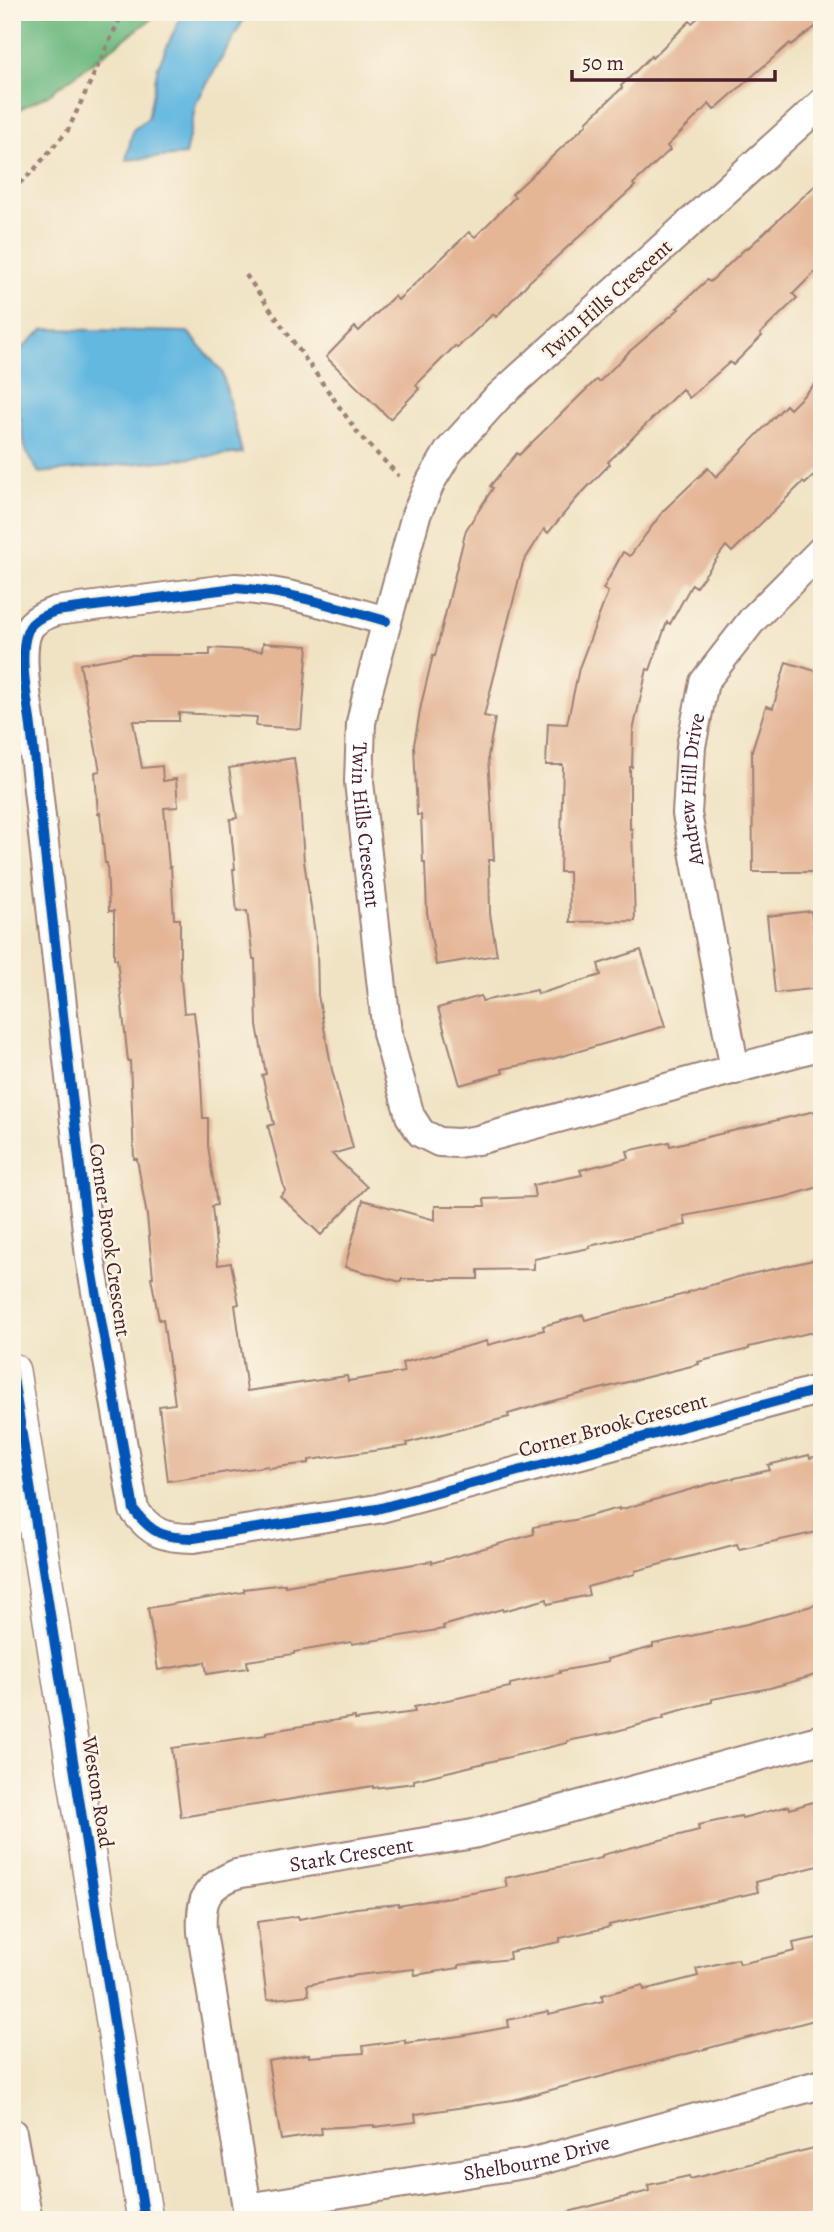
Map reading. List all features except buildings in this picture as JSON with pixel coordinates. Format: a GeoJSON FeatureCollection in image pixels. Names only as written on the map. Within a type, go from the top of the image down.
{"type":"FeatureCollection","features":[{"type":"Feature","properties":{"kind":"main road","name":"Weston Road"},"geometry":{"type":"LineString","coordinates":[[12,1371],[18,1434],[145,2220]]}},
{"type":"Feature","properties":{"kind":"street","name":"Twin Hills Crescent"},"geometry":{"type":"LineString","coordinates":[[822,103],[496,399],[449,451],[431,481],[416,515],[386,621],[361,723],[359,782],[387,1033],[410,1116],[421,1133],[439,1142],[478,1140],[822,1045]]}},
{"type":"Feature","properties":{"kind":"street","name":"Andrew Hill Drive"},"geometry":{"type":"LineString","coordinates":[[735,1070],[687,814],[691,746],[704,682],[753,619],[822,550]]}},
{"type":"Feature","properties":{"kind":"street","name":"Corner Brook Crescent"},"geometry":{"type":"LineString","coordinates":[[386,621],[294,595],[236,589],[56,611],[42,617],[31,626],[25,636],[24,659],[31,727],[90,1257],[134,1510],[145,1525],[159,1534],[175,1538],[194,1538],[377,1508],[822,1389]]}},
{"type":"Feature","properties":{"kind":"street","name":"Stark Crescent"},"geometry":{"type":"LineString","coordinates":[[248,2214],[202,1932],[201,1914],[205,1895],[217,1882],[236,1874],[473,1834],[822,1740]]}},
{"type":"Feature","properties":{"kind":"street","name":"Shelbourne Drive"},"geometry":{"type":"LineString","coordinates":[[248,2214],[530,2163],[822,2084]]}},
{"type":"Feature","properties":{"kind":"street"},"geometry":{"type":"LineString","coordinates":[[12,2133],[28,2220]]}},
{"type":"Feature","properties":{"kind":"path"},"geometry":{"type":"LineString","coordinates":[[12,190],[33,171],[68,130],[123,12]]}},
{"type":"Feature","properties":{"kind":"path"},"geometry":{"type":"LineString","coordinates":[[246,275],[360,436],[399,476]]}},
{"type":"Feature","properties":{"kind":"green space"},"geometry":{"type":"Polygon","coordinates":[[[12,12],[161,12],[48,95],[12,113],[12,12]]]}},
{"type":"Feature","properties":{"kind":"water"},"geometry":{"type":"Polygon","coordinates":[[[183,12],[248,12],[196,103],[185,155],[126,160],[133,130],[148,118],[158,66],[183,12]]]}},
{"type":"Feature","properties":{"kind":"water"},"geometry":{"type":"Polygon","coordinates":[[[44,329],[188,332],[222,372],[242,453],[39,473],[25,449],[12,357],[44,329]]]}},
{"type":"Feature","properties":{"kind":"cycle path"},"geometry":{"type":"LineString","coordinates":[[386,621],[293,596],[235,588],[56,611],[37,619],[27,633],[23,658],[26,688],[90,1257],[134,1510],[147,1525],[160,1533],[194,1538],[377,1509],[822,1389]]}},
{"type":"Feature","properties":{"kind":"cycle path"},"geometry":{"type":"LineString","coordinates":[[12,1371],[145,2220]]}}]}
